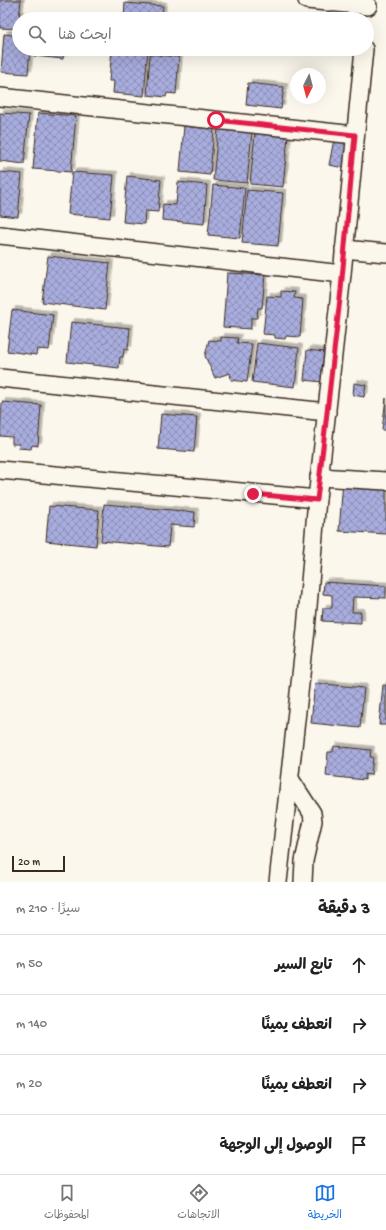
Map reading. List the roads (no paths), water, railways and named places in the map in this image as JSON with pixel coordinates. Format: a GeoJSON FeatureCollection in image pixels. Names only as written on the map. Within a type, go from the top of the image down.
{"type":"FeatureCollection","features":[{"type":"Feature","properties":{"kind":"street"},"geometry":{"type":"LineString","coordinates":[[307,0],[368,9]]}},
{"type":"Feature","properties":{"kind":"street"},"geometry":{"type":"LineString","coordinates":[[278,882],[306,630],[319,477],[342,274],[363,56]]}},
{"type":"Feature","properties":{"kind":"street"},"geometry":{"type":"LineString","coordinates":[[0,97],[355,135]]}},
{"type":"Feature","properties":{"kind":"street"},"geometry":{"type":"LineString","coordinates":[[0,235],[342,274]]}},
{"type":"Feature","properties":{"kind":"street"},"geometry":{"type":"LineString","coordinates":[[344,249],[386,253]]}},
{"type":"Feature","properties":{"kind":"street"},"geometry":{"type":"LineString","coordinates":[[0,378],[327,412]]}},
{"type":"Feature","properties":{"kind":"street"},"geometry":{"type":"LineString","coordinates":[[0,470],[317,500]]}},
{"type":"Feature","properties":{"kind":"street"},"geometry":{"type":"LineString","coordinates":[[319,477],[386,481]]}},
{"type":"Feature","properties":{"kind":"street"},"geometry":{"type":"LineString","coordinates":[[290,779],[312,813],[313,821],[304,861],[303,882]]}}]}
